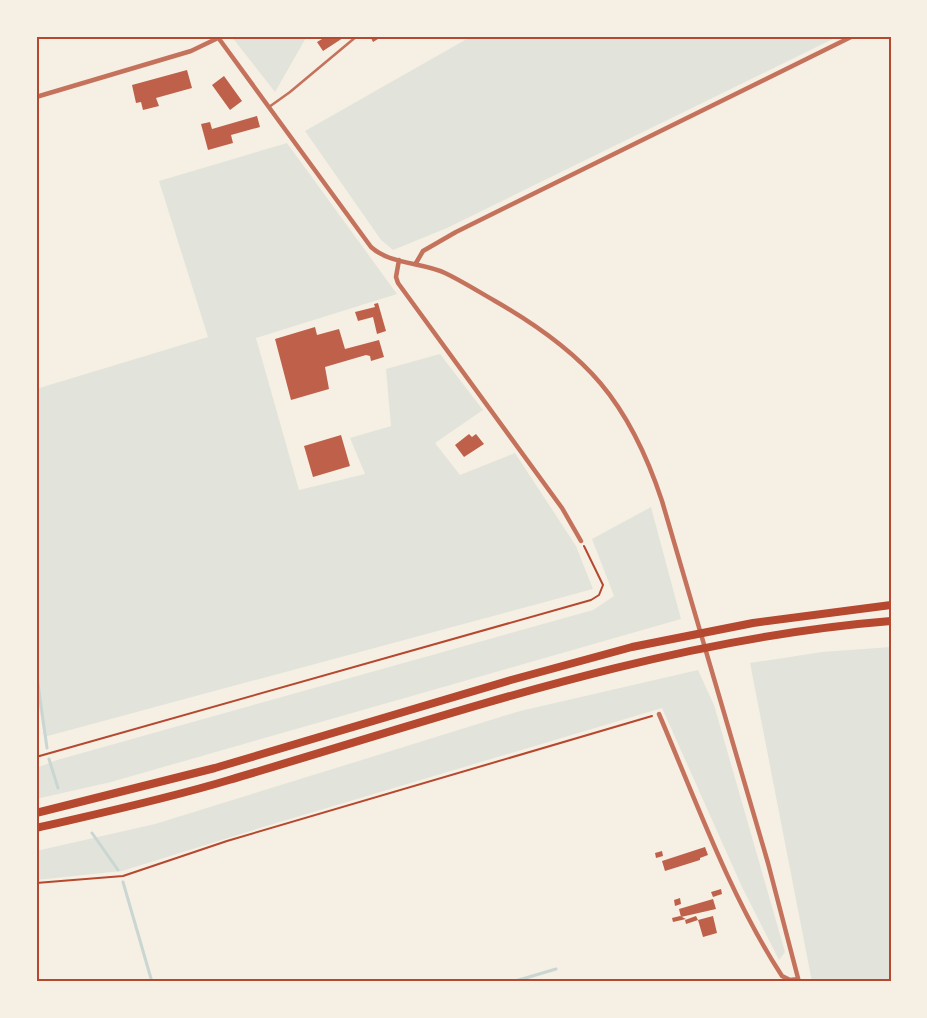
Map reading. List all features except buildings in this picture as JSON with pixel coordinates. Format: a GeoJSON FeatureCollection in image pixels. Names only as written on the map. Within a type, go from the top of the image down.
{"type":"FeatureCollection","features":[{"type":"Feature","properties":{"kind":"highway"},"geometry":{"type":"LineString","coordinates":[[36,813],[202,772],[511,680],[632,647],[772,620],[891,605]]}},
{"type":"Feature","properties":{"kind":"highway"},"geometry":{"type":"LineString","coordinates":[[36,828],[212,785],[495,700],[629,663],[769,635],[891,621]]}},
{"type":"Feature","properties":{"kind":"street"},"geometry":{"type":"LineString","coordinates":[[416,263],[423,251],[456,232],[853,36]]}},
{"type":"Feature","properties":{"kind":"street"},"geometry":{"type":"LineString","coordinates":[[36,97],[191,52],[218,37],[368,244],[385,256],[416,263],[450,275],[537,326],[579,359],[609,393],[632,428],[648,461],[694,609],[768,863],[798,981],[782,976],[747,912],[722,860],[659,714]]}},
{"type":"Feature","properties":{"kind":"street"},"geometry":{"type":"LineString","coordinates":[[399,260],[396,277],[398,284],[562,508],[581,542]]}},
{"type":"Feature","properties":{"kind":"lane"},"geometry":{"type":"LineString","coordinates":[[269,107],[357,36]]}},
{"type":"Feature","properties":{"kind":"path"},"geometry":{"type":"LineString","coordinates":[[36,758],[591,600],[601,592],[602,581],[581,542]]}},
{"type":"Feature","properties":{"kind":"path"},"geometry":{"type":"LineString","coordinates":[[36,884],[123,876],[234,839],[659,714]]}},
{"type":"Feature","properties":{"kind":"shaded area"},"geometry":{"type":"Polygon","coordinates":[[[231,36],[307,36],[275,92],[231,36]]]}},
{"type":"Feature","properties":{"kind":"shaded area"},"geometry":{"type":"Polygon","coordinates":[[[472,36],[839,36],[447,228],[393,250],[381,240],[305,131],[472,36]]]}},
{"type":"Feature","properties":{"kind":"shaded area"},"geometry":{"type":"Polygon","coordinates":[[[287,143],[397,294],[256,338],[299,490],[365,474],[350,438],[391,426],[386,369],[440,354],[483,410],[435,443],[460,475],[515,453],[576,546],[593,589],[44,737],[36,688],[36,389],[208,337],[159,181],[287,143]]]}},
{"type":"Feature","properties":{"kind":"shaded area"},"geometry":{"type":"Polygon","coordinates":[[[651,507],[681,619],[111,782],[36,799],[36,768],[57,760],[593,610],[614,596],[592,539],[651,507]]]}},
{"type":"Feature","properties":{"kind":"shaded area"},"geometry":{"type":"Polygon","coordinates":[[[891,647],[891,982],[812,982],[750,663],[822,652],[891,647]]]}},
{"type":"Feature","properties":{"kind":"shaded area"},"geometry":{"type":"Polygon","coordinates":[[[698,670],[714,705],[785,952],[779,960],[742,887],[662,708],[122,871],[36,880],[36,851],[155,824],[520,711],[698,670]]]}},
{"type":"Feature","properties":{"kind":"waterway"},"geometry":{"type":"LineString","coordinates":[[36,670],[47,748]]}},
{"type":"Feature","properties":{"kind":"waterway"},"geometry":{"type":"LineString","coordinates":[[49,759],[58,788]]}},
{"type":"Feature","properties":{"kind":"waterway"},"geometry":{"type":"LineString","coordinates":[[92,833],[118,870]]}},
{"type":"Feature","properties":{"kind":"waterway"},"geometry":{"type":"LineString","coordinates":[[123,882],[152,982]]}},
{"type":"Feature","properties":{"kind":"waterway"},"geometry":{"type":"LineString","coordinates":[[512,982],[556,969]]}}]}
